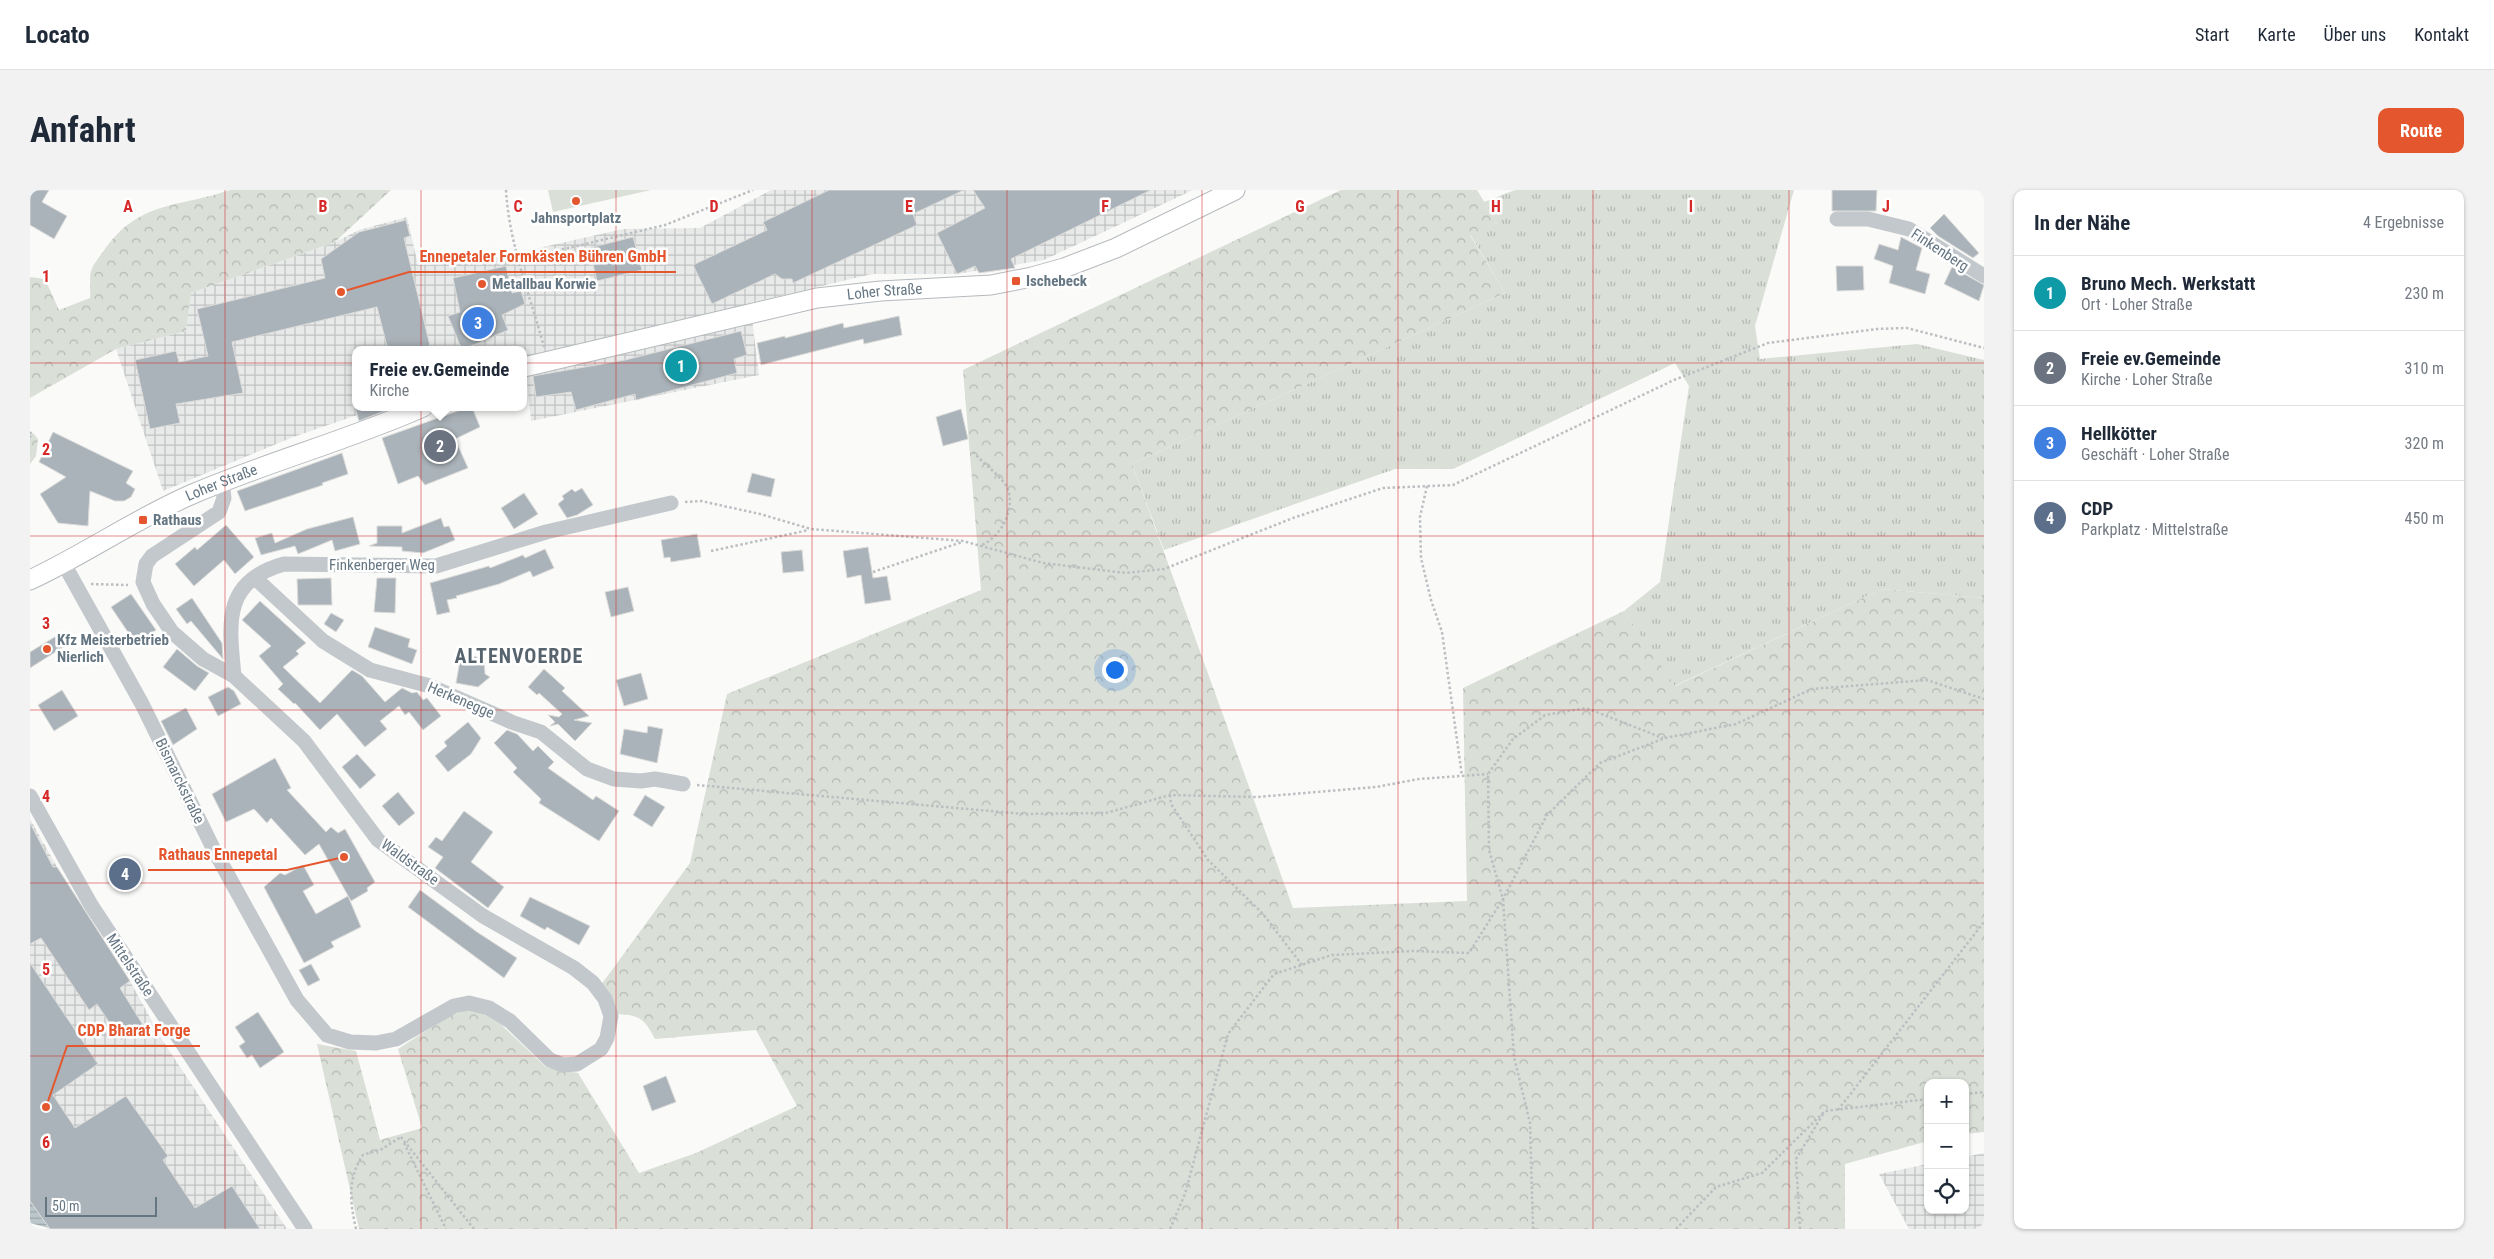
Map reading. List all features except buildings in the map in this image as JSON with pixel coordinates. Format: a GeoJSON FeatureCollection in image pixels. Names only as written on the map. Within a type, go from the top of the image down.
{"type":"FeatureCollection","features":[{"type":"Feature","properties":{"kind":"main road","name":"Loher Straße"},"geometry":{"type":"LineString","coordinates":[[527,366],[817,298],[881,290],[991,285],[1032,278],[1116,248],[1235,190]]}},
{"type":"Feature","properties":{"kind":"main road","name":"Loher Straße"},"geometry":{"type":"LineString","coordinates":[[30,580],[64,564],[173,504],[222,482],[267,464],[376,427],[414,411]]}},
{"type":"Feature","properties":{"kind":"street","name":"Finkenberg"},"geometry":{"type":"LineString","coordinates":[[1837,220],[1868,219],[1909,229],[1984,276]]}},
{"type":"Feature","properties":{"kind":"street"},"geometry":{"type":"LineString","coordinates":[[145,585],[143,573],[152,556],[219,512],[224,498],[222,482]]}},
{"type":"Feature","properties":{"kind":"street","name":"Finkenberger Weg"},"geometry":{"type":"LineString","coordinates":[[234,676],[230,628],[231,614],[243,587],[269,568],[284,564],[436,566],[546,532],[671,503]]}},
{"type":"Feature","properties":{"kind":"street","name":"Bismarckstraße"},"geometry":{"type":"LineString","coordinates":[[64,564],[138,695],[214,850],[296,1000],[327,1035],[350,1042],[376,1043],[396,1039]]}},
{"type":"Feature","properties":{"kind":"street","name":"Herkenegge"},"geometry":{"type":"LineString","coordinates":[[255,578],[323,641],[370,670],[430,686],[514,723],[541,732],[587,768],[614,779],[641,781],[655,779],[683,784]]}},
{"type":"Feature","properties":{"kind":"street","name":"Waldstraße"},"geometry":{"type":"LineString","coordinates":[[145,585],[152,604],[172,632],[203,659],[234,676],[304,741],[378,840],[483,916],[574,968],[592,983],[601,994],[611,1016],[608,1038],[600,1050],[577,1064],[563,1065],[550,1060],[510,1021],[489,1008],[469,1003],[454,1006],[396,1039]]}},
{"type":"Feature","properties":{"kind":"street","name":"Mittelstraße"},"geometry":{"type":"LineString","coordinates":[[30,796],[91,905],[305,1229]]}},
{"type":"Feature","properties":{"kind":"path"},"geometry":{"type":"LineString","coordinates":[[506,190],[508,213],[518,260],[548,360]]}},
{"type":"Feature","properties":{"kind":"path"},"geometry":{"type":"LineString","coordinates":[[518,260],[665,225],[753,190]]}},
{"type":"Feature","properties":{"kind":"path"},"geometry":{"type":"LineString","coordinates":[[671,503],[701,501],[760,514],[811,529],[963,541],[1043,563],[1126,573],[1164,569],[1293,518],[1383,488],[1453,485],[1674,380],[1768,343],[1877,329],[1907,328],[1984,348]]}},
{"type":"Feature","properties":{"kind":"path"},"geometry":{"type":"LineString","coordinates":[[30,432],[32,435],[30,437]]}},
{"type":"Feature","properties":{"kind":"path"},"geometry":{"type":"LineString","coordinates":[[974,452],[1008,488],[1009,501],[1006,519],[1000,532],[992,540],[981,546]]}},
{"type":"Feature","properties":{"kind":"path"},"geometry":{"type":"LineString","coordinates":[[1427,486],[1422,500],[1420,517],[1421,558],[1431,600],[1442,632],[1462,776]]}},
{"type":"Feature","properties":{"kind":"path"},"geometry":{"type":"LineString","coordinates":[[711,552],[811,529]]}},
{"type":"Feature","properties":{"kind":"path"},"geometry":{"type":"LineString","coordinates":[[873,572],[963,541]]}},
{"type":"Feature","properties":{"kind":"path"},"geometry":{"type":"LineString","coordinates":[[74,583],[145,585]]}},
{"type":"Feature","properties":{"kind":"path"},"geometry":{"type":"LineString","coordinates":[[1170,1229],[1185,1194],[1228,1034],[1274,974],[1332,955],[1414,951],[1470,953],[1503,899],[1547,815],[1600,763],[1665,738],[1736,724],[1812,689],[1928,680],[1984,699]]}},
{"type":"Feature","properties":{"kind":"path"},"geometry":{"type":"LineString","coordinates":[[1533,1229],[1530,1124],[1514,1057],[1503,899],[1489,850],[1488,774],[1512,739],[1545,715],[1586,708],[1665,738]]}},
{"type":"Feature","properties":{"kind":"path"},"geometry":{"type":"LineString","coordinates":[[683,784],[1024,814],[1106,813],[1170,795],[1257,796],[1376,787],[1419,779],[1488,774]]}},
{"type":"Feature","properties":{"kind":"path"},"geometry":{"type":"LineString","coordinates":[[1170,795],[1170,804],[1208,860],[1263,914],[1302,965]]}},
{"type":"Feature","properties":{"kind":"path"},"geometry":{"type":"LineString","coordinates":[[1838,1110],[1984,922]]}},
{"type":"Feature","properties":{"kind":"path"},"geometry":{"type":"LineString","coordinates":[[1969,1094],[1984,1092]]}},
{"type":"Feature","properties":{"kind":"path"},"geometry":{"type":"LineString","coordinates":[[1676,1229],[1716,1187],[1762,1173],[1825,1111],[1924,1099]]}},
{"type":"Feature","properties":{"kind":"path"},"geometry":{"type":"LineString","coordinates":[[1800,1229],[1796,1159],[1825,1111]]}},
{"type":"Feature","properties":{"kind":"path"},"geometry":{"type":"LineString","coordinates":[[356,1229],[350,1192],[356,1165],[363,1155],[382,1149],[401,1137]]}},
{"type":"Feature","properties":{"kind":"path"},"geometry":{"type":"LineString","coordinates":[[401,1137],[446,1229]]}},
{"type":"Feature","properties":{"kind":"path"},"geometry":{"type":"LineString","coordinates":[[401,1137],[474,1229]]}},
{"type":"Feature","properties":{"kind":"shaded area"},"geometry":{"type":"Polygon","coordinates":[[[771,190],[1193,190],[1044,260],[957,274],[872,274],[750,303],[759,375],[531,421],[527,380],[527,346],[352,346],[352,411],[369,411],[296,436],[163,491],[116,349],[186,331],[191,293],[335,242],[359,230],[407,217],[418,265],[521,252],[623,229],[700,228],[771,190]]]}},
{"type":"Feature","properties":{"kind":"shaded area"},"geometry":{"type":"Polygon","coordinates":[[[30,819],[57,867],[130,981],[163,1041],[287,1229],[47,1229],[49,1228],[30,1201],[30,819]]]}},
{"type":"Feature","properties":{"kind":"shaded area"},"geometry":{"type":"Polygon","coordinates":[[[1984,1153],[1984,1229],[1909,1229],[1879,1174],[1924,1165],[1924,1214],[1969,1214],[1969,1156],[1984,1153]]]}},
{"type":"Feature","properties":{"kind":"shaded area"},"geometry":{"type":"Polygon","coordinates":[[[30,1201],[49,1228],[30,1223],[30,1201]]]}},
{"type":"Feature","properties":{"kind":"green space"},"geometry":{"type":"Polygon","coordinates":[[[230,190],[391,190],[335,242],[191,293],[186,331],[116,349],[30,398],[30,277],[45,279],[59,310],[90,298],[90,274],[93,266],[116,235],[130,223],[160,208],[230,190]]]}},
{"type":"Feature","properties":{"kind":"green space","name":"Jahnsportplatz"},"geometry":{"type":"Polygon","coordinates":[[[548,190],[651,190],[553,212],[548,190]]]}},
{"type":"Feature","properties":{"kind":"green space"},"geometry":{"type":"Polygon","coordinates":[[[1341,190],[1477,190],[1497,223],[1470,235],[1505,293],[1132,464],[1293,908],[1467,901],[1463,688],[1624,611],[1675,686],[1882,589],[1984,598],[1984,1132],[1969,1134],[1969,1079],[1924,1079],[1924,1142],[1845,1164],[1845,1229],[359,1229],[317,1044],[356,1051],[380,1140],[422,1128],[398,1049],[449,1016],[471,1009],[494,1018],[546,1067],[578,1073],[639,1173],[696,1153],[797,1106],[756,1030],[655,1039],[645,1023],[637,1017],[618,1014],[601,985],[690,863],[727,694],[981,590],[963,370],[1341,190]]]}},
{"type":"Feature","properties":{"kind":"green space"},"geometry":{"type":"Polygon","coordinates":[[[1515,190],[1794,190],[1755,326],[1760,359],[1917,344],[1984,360],[1984,598],[1882,589],[1674,686],[1624,611],[1660,582],[1689,386],[1675,363],[1453,469],[1395,469],[1164,550],[1132,464],[1505,293],[1470,234],[1497,223],[1484,202],[1515,190]]]}},
{"type":"Feature","properties":{"kind":"green space"},"geometry":{"type":"Polygon","coordinates":[[[33,433],[38,439],[36,456],[30,464],[30,436],[33,433]]]}},
{"type":"Feature","properties":{"kind":"place","name":"Jahnsportplatz"},"geometry":{"type":"Point","coordinates":[576,201]}},
{"type":"Feature","properties":{"kind":"place","name":"Ischebeck"},"geometry":{"type":"Point","coordinates":[1016,281]}},
{"type":"Feature","properties":{"kind":"place","name":"Metallbau Korwie"},"geometry":{"type":"Point","coordinates":[482,284]}},
{"type":"Feature","properties":{"kind":"place","name":"Ennepetaler Formkästen Bühren GmbH"},"geometry":{"type":"Point","coordinates":[341,292]}},
{"type":"Feature","properties":{"kind":"place","name":"Hellkötter"},"geometry":{"type":"Point","coordinates":[478,323]}},
{"type":"Feature","properties":{"kind":"place","name":"Bruno Mech. Werkstatt"},"geometry":{"type":"Point","coordinates":[681,366]}},
{"type":"Feature","properties":{"kind":"place","name":"Freie ev.Gemeinde"},"geometry":{"type":"Point","coordinates":[440,446]}},
{"type":"Feature","properties":{"kind":"place","name":"Rathaus"},"geometry":{"type":"Point","coordinates":[143,520]}},
{"type":"Feature","properties":{"kind":"place","name":"Kfz Meisterbetrieb Nierlich"},"geometry":{"type":"Point","coordinates":[47,649]}},
{"type":"Feature","properties":{"kind":"place","name":"Rathaus Ennepetal"},"geometry":{"type":"Point","coordinates":[344,857]}},
{"type":"Feature","properties":{"kind":"place","name":"CDP"},"geometry":{"type":"Point","coordinates":[125,874]}},
{"type":"Feature","properties":{"kind":"place","name":"CDP Bharat Forge"},"geometry":{"type":"Point","coordinates":[46,1107]}},
{"type":"Feature","properties":{"kind":"district","name":"ALTENVOERDE"},"geometry":{"type":"Point","coordinates":[519,656]}}]}
